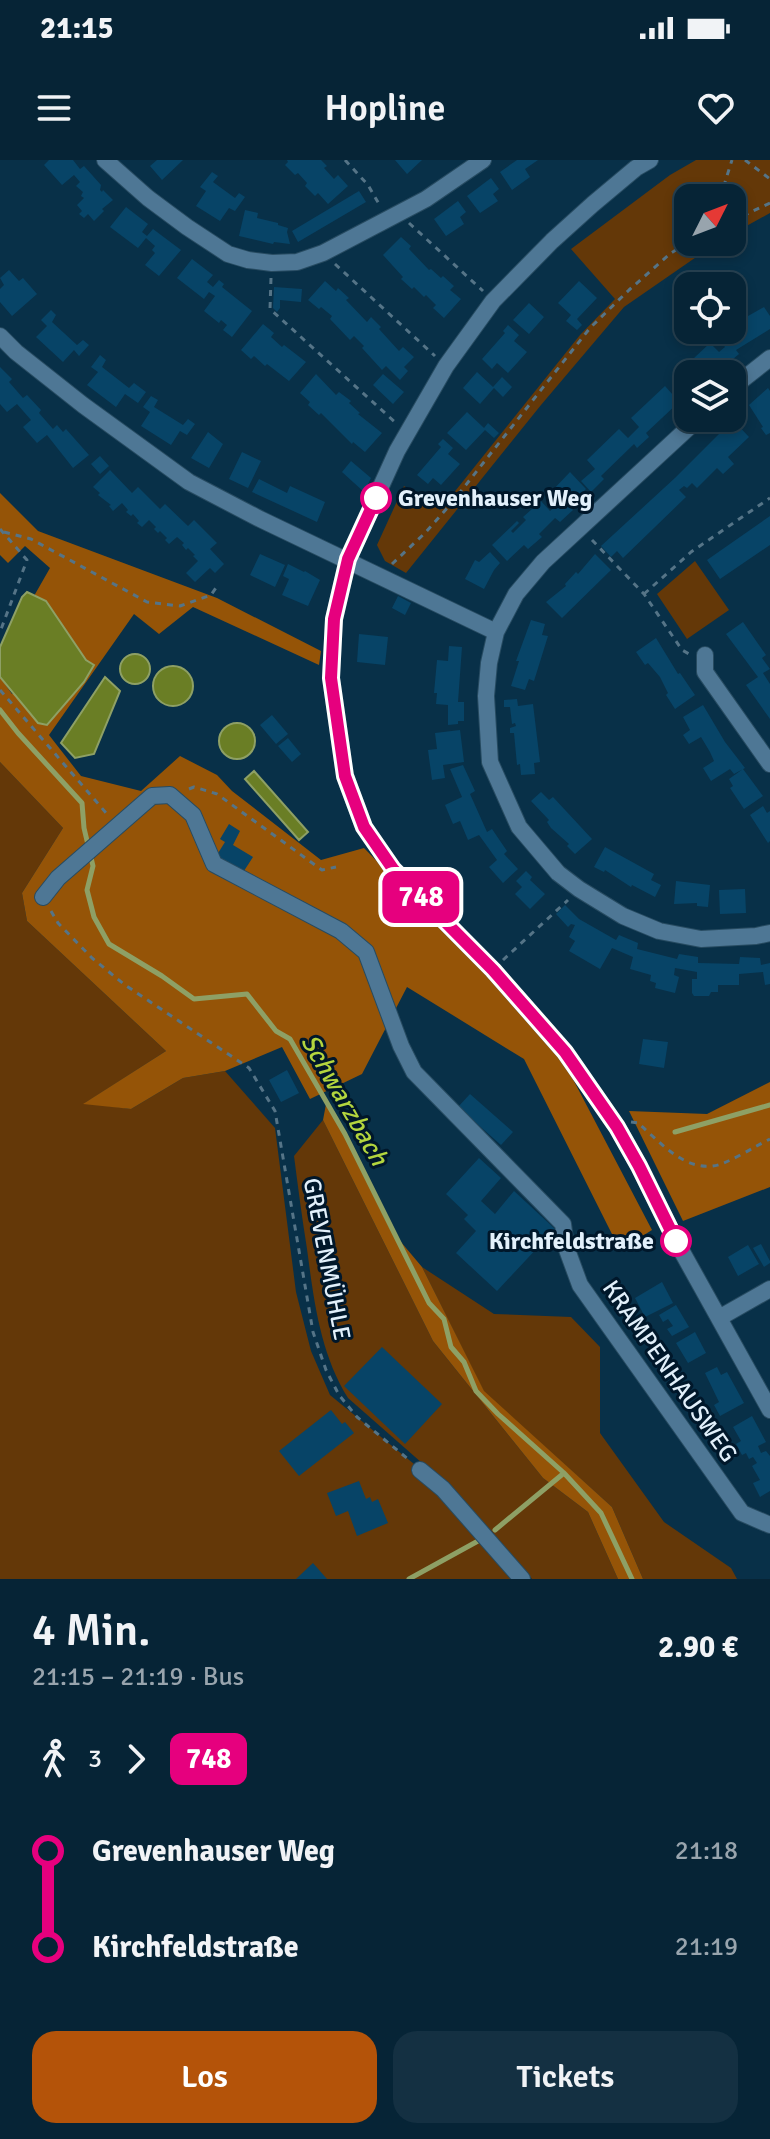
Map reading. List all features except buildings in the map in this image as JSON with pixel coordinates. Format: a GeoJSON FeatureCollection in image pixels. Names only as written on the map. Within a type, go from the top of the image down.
{"type":"FeatureCollection","features":[{"type":"Feature","properties":{"kind":"street"},"geometry":{"type":"LineString","coordinates":[[116,164],[187,227],[228,254],[272,263],[297,262],[323,253],[426,199],[483,160]]}},
{"type":"Feature","properties":{"kind":"street"},"geometry":{"type":"LineString","coordinates":[[650,160],[636,168],[552,241],[493,301],[446,366],[407,432],[348,559],[334,619],[331,678],[345,776],[364,827],[393,869],[493,970],[565,1052],[617,1127],[770,1410]]}},
{"type":"Feature","properties":{"kind":"street"},"geometry":{"type":"LineString","coordinates":[[0,336],[83,405],[189,482],[496,632]]}},
{"type":"Feature","properties":{"kind":"street"},"geometry":{"type":"LineString","coordinates":[[746,377],[770,358]]}},
{"type":"Feature","properties":{"kind":"street"},"geometry":{"type":"LineString","coordinates":[[684,432],[543,562],[516,594],[496,632],[489,663],[486,696],[490,762],[519,827],[558,873],[623,916],[659,931],[701,939],[770,933]]}},
{"type":"Feature","properties":{"kind":"street"},"geometry":{"type":"LineString","coordinates":[[705,655],[705,672],[770,764]]}},
{"type":"Feature","properties":{"kind":"street"},"geometry":{"type":"LineString","coordinates":[[43,897],[58,878],[152,796],[170,795]]}},
{"type":"Feature","properties":{"kind":"street","name":"KRAMPENHAUSWEG"},"geometry":{"type":"LineString","coordinates":[[170,795],[193,815],[214,864],[341,931],[366,952],[401,1046],[414,1072],[563,1224],[566,1247],[580,1285],[605,1323],[742,1513],[770,1525]]}},
{"type":"Feature","properties":{"kind":"street"},"geometry":{"type":"LineString","coordinates":[[719,1318],[770,1289]]}},
{"type":"Feature","properties":{"kind":"street"},"geometry":{"type":"LineString","coordinates":[[420,1470],[443,1489],[522,1579]]}},
{"type":"Feature","properties":{"kind":"path"},"geometry":{"type":"LineString","coordinates":[[345,160],[392,215],[493,301]]}},
{"type":"Feature","properties":{"kind":"path"},"geometry":{"type":"LineString","coordinates":[[724,184],[732,160]]}},
{"type":"Feature","properties":{"kind":"path"},"geometry":{"type":"LineString","coordinates":[[745,160],[770,179]]}},
{"type":"Feature","properties":{"kind":"path"},"geometry":{"type":"LineString","coordinates":[[746,214],[770,203]]}},
{"type":"Feature","properties":{"kind":"path"},"geometry":{"type":"LineString","coordinates":[[380,575],[450,505],[590,328],[674,251]]}},
{"type":"Feature","properties":{"kind":"path"},"geometry":{"type":"LineString","coordinates":[[323,253],[446,366]]}},
{"type":"Feature","properties":{"kind":"path"},"geometry":{"type":"LineString","coordinates":[[272,263],[270,309],[407,432]]}},
{"type":"Feature","properties":{"kind":"path"},"geometry":{"type":"LineString","coordinates":[[644,594],[691,552],[770,498]]}},
{"type":"Feature","properties":{"kind":"path"},"geometry":{"type":"LineString","coordinates":[[581,529],[644,594],[682,650],[694,657],[705,655]]}},
{"type":"Feature","properties":{"kind":"path"},"geometry":{"type":"LineString","coordinates":[[2,530],[31,539],[147,602],[180,606],[211,595],[218,585]]}},
{"type":"Feature","properties":{"kind":"path"},"geometry":{"type":"LineString","coordinates":[[0,632],[27,560],[2,530]]}},
{"type":"Feature","properties":{"kind":"path"},"geometry":{"type":"LineString","coordinates":[[0,690],[110,831]]}},
{"type":"Feature","properties":{"kind":"path"},"geometry":{"type":"LineString","coordinates":[[170,795],[194,787],[217,794],[322,870],[336,867]]}},
{"type":"Feature","properties":{"kind":"path"},"geometry":{"type":"LineString","coordinates":[[493,970],[579,889]]}},
{"type":"Feature","properties":{"kind":"path","name":"GREVENMÜHLE"},"geometry":{"type":"LineString","coordinates":[[43,897],[58,923],[92,958],[125,985],[249,1068],[275,1111],[313,1332],[326,1370],[339,1395],[357,1417],[420,1470]]}},
{"type":"Feature","properties":{"kind":"path"},"geometry":{"type":"LineString","coordinates":[[617,1127],[627,1121],[638,1123],[683,1160],[697,1165],[715,1166],[770,1139]]}},
{"type":"Feature","properties":{"kind":"shaded area"},"geometry":{"type":"Polygon","coordinates":[[[696,160],[770,160],[770,213],[746,226],[746,184],[674,184],[674,256],[698,256],[624,307],[406,573],[385,561],[377,545],[404,486],[440,510],[580,335],[615,299],[571,249],[670,175],[696,160]]]}},
{"type":"Feature","properties":{"kind":"shaded area"},"geometry":{"type":"Polygon","coordinates":[[[0,493],[38,531],[217,598],[321,651],[319,665],[193,607],[159,634],[134,614],[49,735],[81,776],[141,791],[180,756],[217,775],[232,791],[321,860],[364,848],[470,956],[565,1064],[652,1230],[620,1250],[524,1059],[407,987],[362,1074],[310,1099],[282,1047],[225,1071],[183,1078],[131,1109],[83,1104],[166,1051],[27,921],[22,893],[63,828],[0,762],[0,677],[12,694],[86,660],[46,601],[34,596],[50,568],[25,546],[8,563],[0,555],[0,493]]]}},
{"type":"Feature","properties":{"kind":"shaded area"},"geometry":{"type":"Polygon","coordinates":[[[695,561],[729,610],[687,639],[657,594],[695,561]]]}},
{"type":"Feature","properties":{"kind":"shaded area"},"geometry":{"type":"Polygon","coordinates":[[[27,592],[46,601],[86,660],[94,665],[84,682],[47,725],[38,723],[0,677],[0,647],[27,592]]]}},
{"type":"Feature","properties":{"kind":"shaded area"},"geometry":{"type":"Polygon","coordinates":[[[135,654],[146,658],[150,669],[146,680],[135,684],[124,680],[120,669],[124,658],[135,654]]]}},
{"type":"Feature","properties":{"kind":"shaded area"},"geometry":{"type":"Polygon","coordinates":[[[173,666],[187,672],[193,686],[187,700],[173,706],[159,700],[153,686],[159,672],[173,666]]]}},
{"type":"Feature","properties":{"kind":"shaded area"},"geometry":{"type":"Polygon","coordinates":[[[105,677],[120,691],[94,754],[75,758],[61,743],[105,677]]]}},
{"type":"Feature","properties":{"kind":"shaded area"},"geometry":{"type":"Polygon","coordinates":[[[237,723],[249,729],[255,741],[249,753],[237,759],[225,753],[219,741],[225,729],[237,723]]]}},
{"type":"Feature","properties":{"kind":"shaded area"},"geometry":{"type":"Polygon","coordinates":[[[0,762],[63,828],[22,893],[27,921],[166,1051],[85,1103],[131,1109],[183,1078],[225,1071],[275,1128],[296,1292],[311,1351],[330,1395],[442,1487],[530,1579],[0,1579],[0,762]]]}},
{"type":"Feature","properties":{"kind":"shaded area"},"geometry":{"type":"Polygon","coordinates":[[[254,771],[308,832],[299,840],[245,779],[254,771]]]}},
{"type":"Feature","properties":{"kind":"shaded area"},"geometry":{"type":"Polygon","coordinates":[[[770,1082],[770,1187],[683,1221],[629,1111],[707,1114],[770,1082]]]}},
{"type":"Feature","properties":{"kind":"shaded area"},"geometry":{"type":"Polygon","coordinates":[[[327,1099],[390,1229],[422,1267],[484,1391],[612,1507],[643,1579],[618,1579],[588,1512],[543,1478],[433,1341],[323,1120],[327,1099]]]}},
{"type":"Feature","properties":{"kind":"shaded area"},"geometry":{"type":"Polygon","coordinates":[[[323,1120],[433,1341],[543,1478],[588,1512],[618,1579],[532,1579],[447,1485],[348,1398],[331,1363],[320,1326],[294,1156],[323,1120]]]}},
{"type":"Feature","properties":{"kind":"shaded area"},"geometry":{"type":"Polygon","coordinates":[[[422,1267],[494,1314],[571,1317],[600,1347],[600,1433],[664,1522],[731,1568],[737,1579],[643,1579],[612,1507],[484,1392],[422,1267]]]}},
{"type":"Feature","properties":{"kind":"waterway","name":"Schwarzbach"},"geometry":{"type":"LineString","coordinates":[[0,710],[82,803],[93,866],[87,890],[94,917],[109,944],[194,999],[247,994],[276,1031],[290,1039],[345,1134],[429,1303],[444,1319],[451,1347],[464,1362],[476,1391],[564,1473],[601,1513],[632,1579]]}},
{"type":"Feature","properties":{"kind":"waterway"},"geometry":{"type":"LineString","coordinates":[[675,1132],[770,1105]]}},
{"type":"Feature","properties":{"kind":"waterway"},"geometry":{"type":"LineString","coordinates":[[495,1530],[564,1473]]}},
{"type":"Feature","properties":{"kind":"waterway"},"geometry":{"type":"LineString","coordinates":[[409,1579],[478,1541]]}},
{"type":"Feature","properties":{"kind":"bus line","name":"748"},"geometry":{"type":"LineString","coordinates":[[376,498],[348,559],[334,619],[331,678],[345,776],[364,827],[393,869],[493,970],[565,1052],[617,1127],[676,1241]]}},
{"type":"Feature","properties":{"kind":"place","name":"Grevenhauser Weg"},"geometry":{"type":"Point","coordinates":[376,498]}},
{"type":"Feature","properties":{"kind":"place","name":"Kirchfeldstraße"},"geometry":{"type":"Point","coordinates":[676,1241]}}]}
